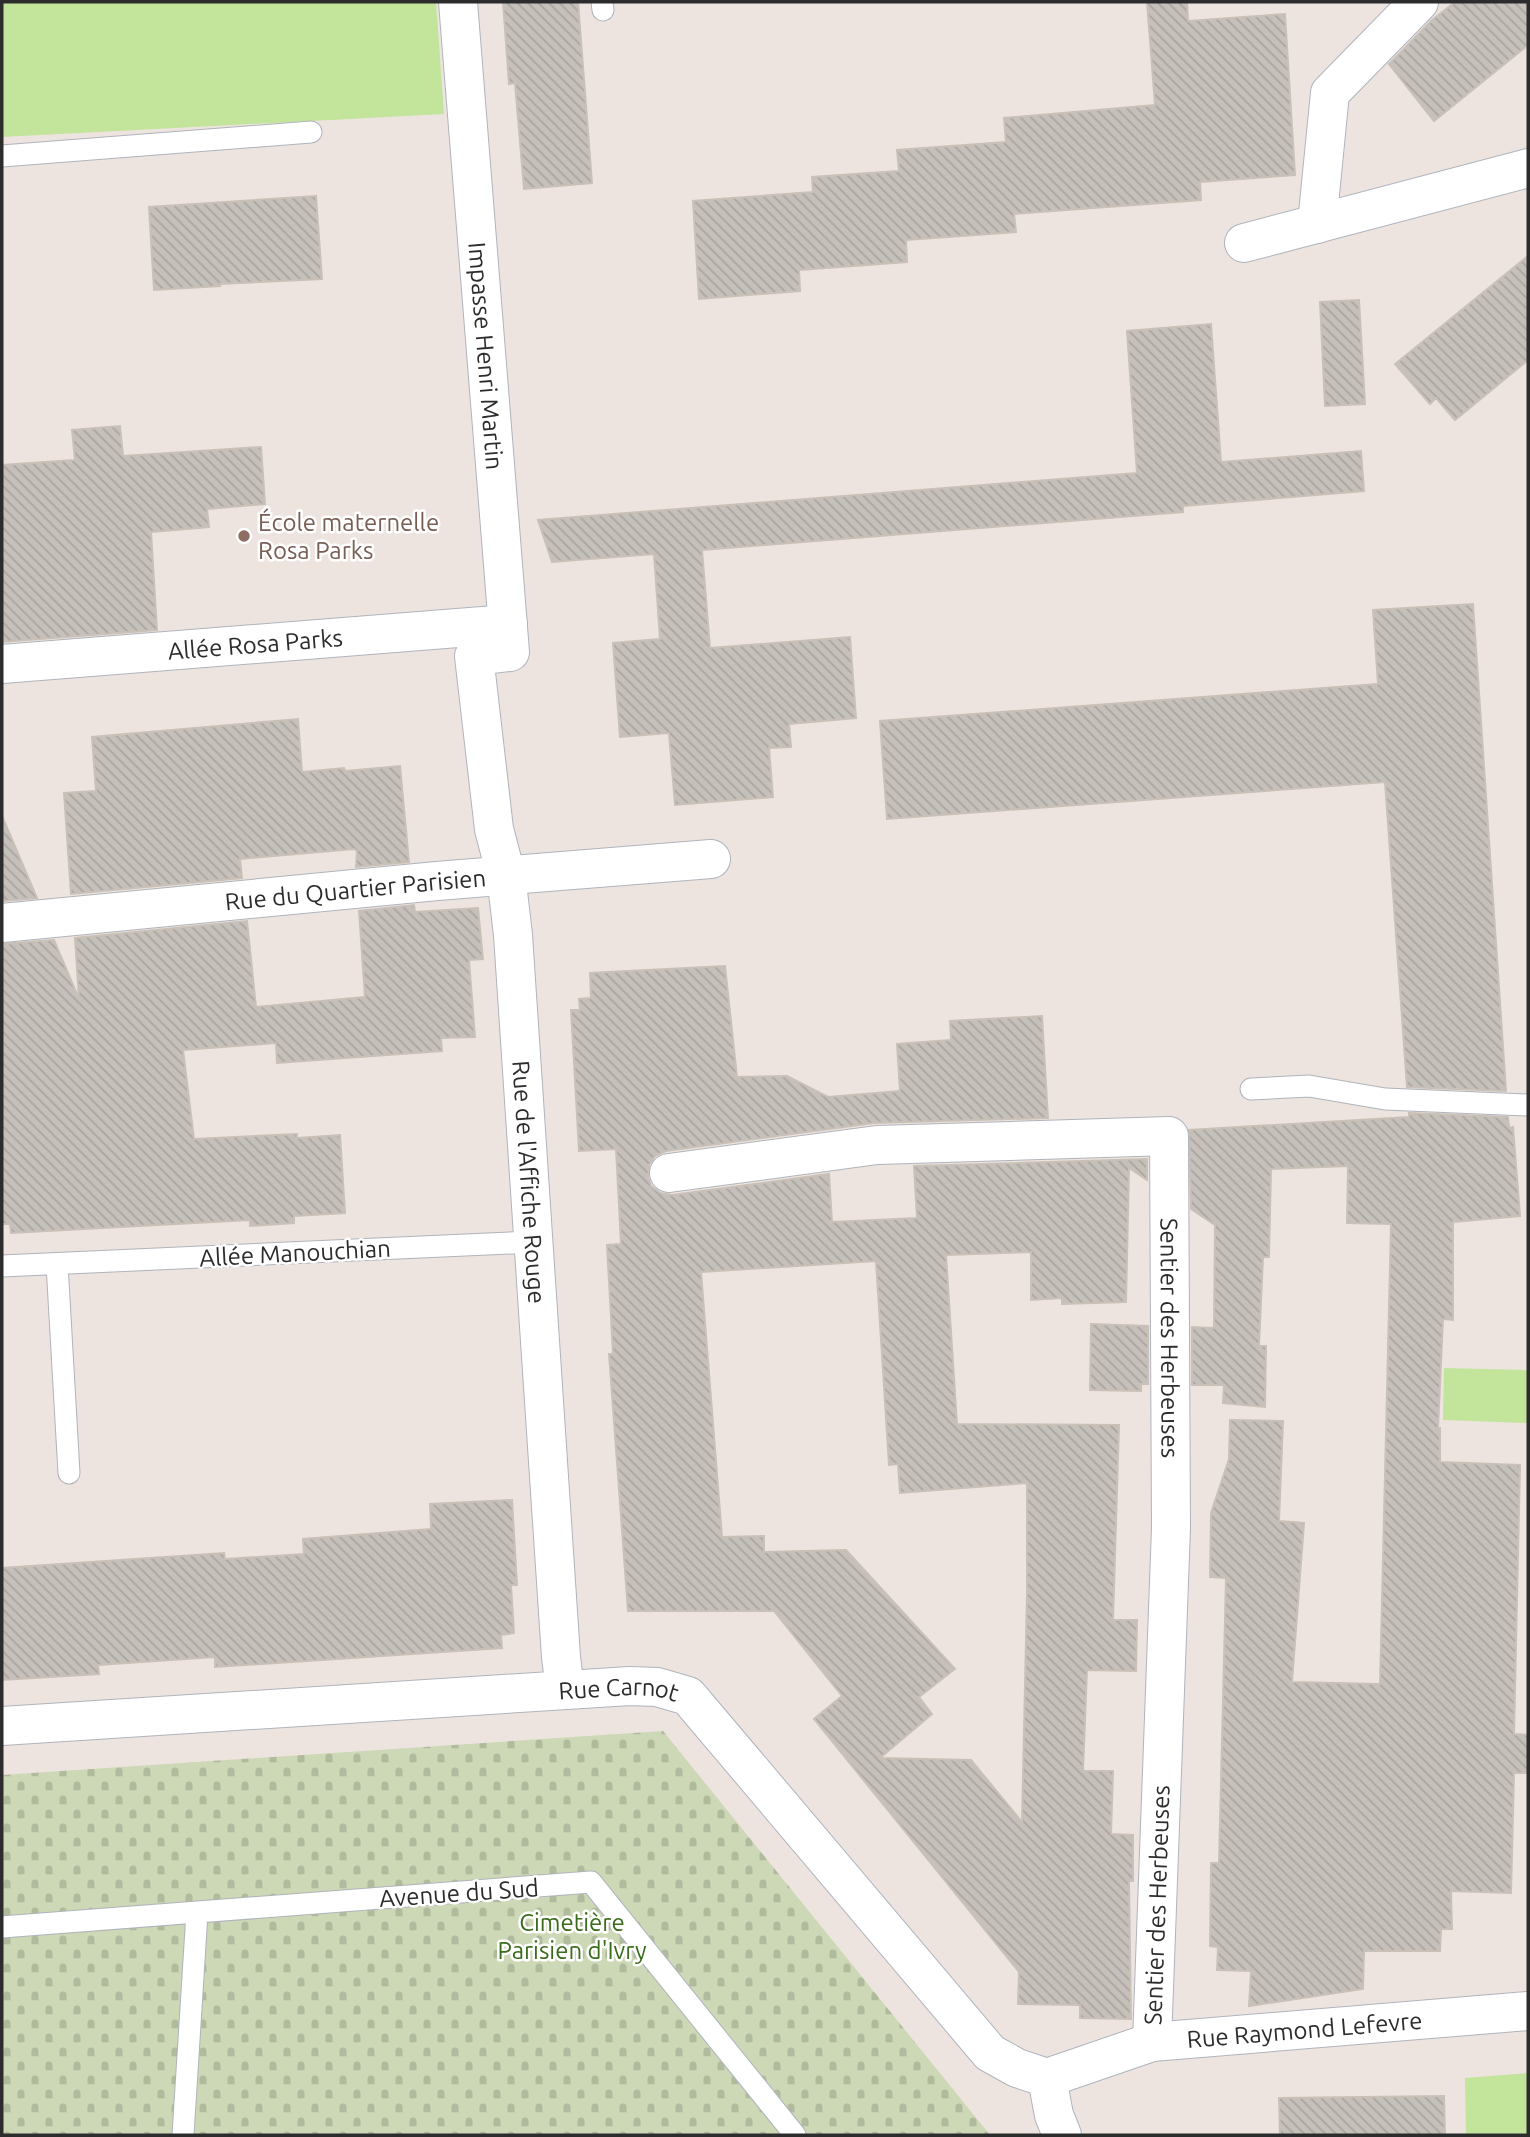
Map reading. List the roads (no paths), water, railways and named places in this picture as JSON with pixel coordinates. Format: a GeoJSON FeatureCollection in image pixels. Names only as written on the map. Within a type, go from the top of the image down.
{"type":"FeatureCollection","features":[{"type":"Feature","properties":{"kind":"street","name":"Impasse Henri Martin"},"geometry":{"type":"LineString","coordinates":[[458,2],[510,652],[474,656],[476,677]]}},
{"type":"Feature","properties":{"kind":"street"},"geometry":{"type":"LineString","coordinates":[[1317,224],[1330,93],[1419,2]]}},
{"type":"Feature","properties":{"kind":"street"},"geometry":{"type":"LineString","coordinates":[[1244,243],[1528,168]]}},
{"type":"Feature","properties":{"kind":"street","name":"Allée Rosa Parks"},"geometry":{"type":"LineString","coordinates":[[2,664],[508,624]]}},
{"type":"Feature","properties":{"kind":"street","name":"Rue de l'Affiche Rouge"},"geometry":{"type":"LineString","coordinates":[[476,677],[494,829],[506,876],[513,934],[565,1689]]}},
{"type":"Feature","properties":{"kind":"street","name":"Rue du Quartier Parisien"},"geometry":{"type":"LineString","coordinates":[[2,923],[711,859]]}},
{"type":"Feature","properties":{"kind":"street","name":"Sentier des Herbeuses"},"geometry":{"type":"LineString","coordinates":[[669,1172],[877,1146],[1169,1136],[1171,1528],[1152,2042]]}},
{"type":"Feature","properties":{"kind":"street","name":"Rue Carnot"},"geometry":{"type":"LineString","coordinates":[[2,1726],[630,1686],[657,1687],[688,1696],[990,2053],[1017,2068],[1047,2078]]}},
{"type":"Feature","properties":{"kind":"street","name":"Rue Raymond Lefevre"},"geometry":{"type":"LineString","coordinates":[[1047,2078],[1152,2042],[1528,2011]]}},
{"type":"Feature","properties":{"kind":"street"},"geometry":{"type":"LineString","coordinates":[[1047,2078],[1054,2115],[1062,2135]]}},
{"type":"Feature","properties":{"kind":"lane"},"geometry":{"type":"LineString","coordinates":[[2,156],[311,132]]}},
{"type":"Feature","properties":{"kind":"lane"},"geometry":{"type":"LineString","coordinates":[[1251,1089],[1309,1086],[1385,1099],[1528,1105]]}},
{"type":"Feature","properties":{"kind":"lane","name":"Allée Manouchian"},"geometry":{"type":"LineString","coordinates":[[2,1266],[533,1242]]}},
{"type":"Feature","properties":{"kind":"lane"},"geometry":{"type":"LineString","coordinates":[[57,1264],[69,1473]]}},
{"type":"Feature","properties":{"kind":"lane","name":"Avenue du Sud"},"geometry":{"type":"LineString","coordinates":[[2,1927],[591,1882],[795,2135]]}},
{"type":"Feature","properties":{"kind":"lane"},"geometry":{"type":"LineString","coordinates":[[183,2135],[197,1913]]}},
{"type":"Feature","properties":{"kind":"place","name":"École maternelle Rosa Parks"},"geometry":{"type":"Point","coordinates":[244,536]}},
{"type":"Feature","properties":{"kind":"park label","name":"Cimetière Parisien d'Ivry"},"geometry":{"type":"Point","coordinates":[572,1936]}}]}
